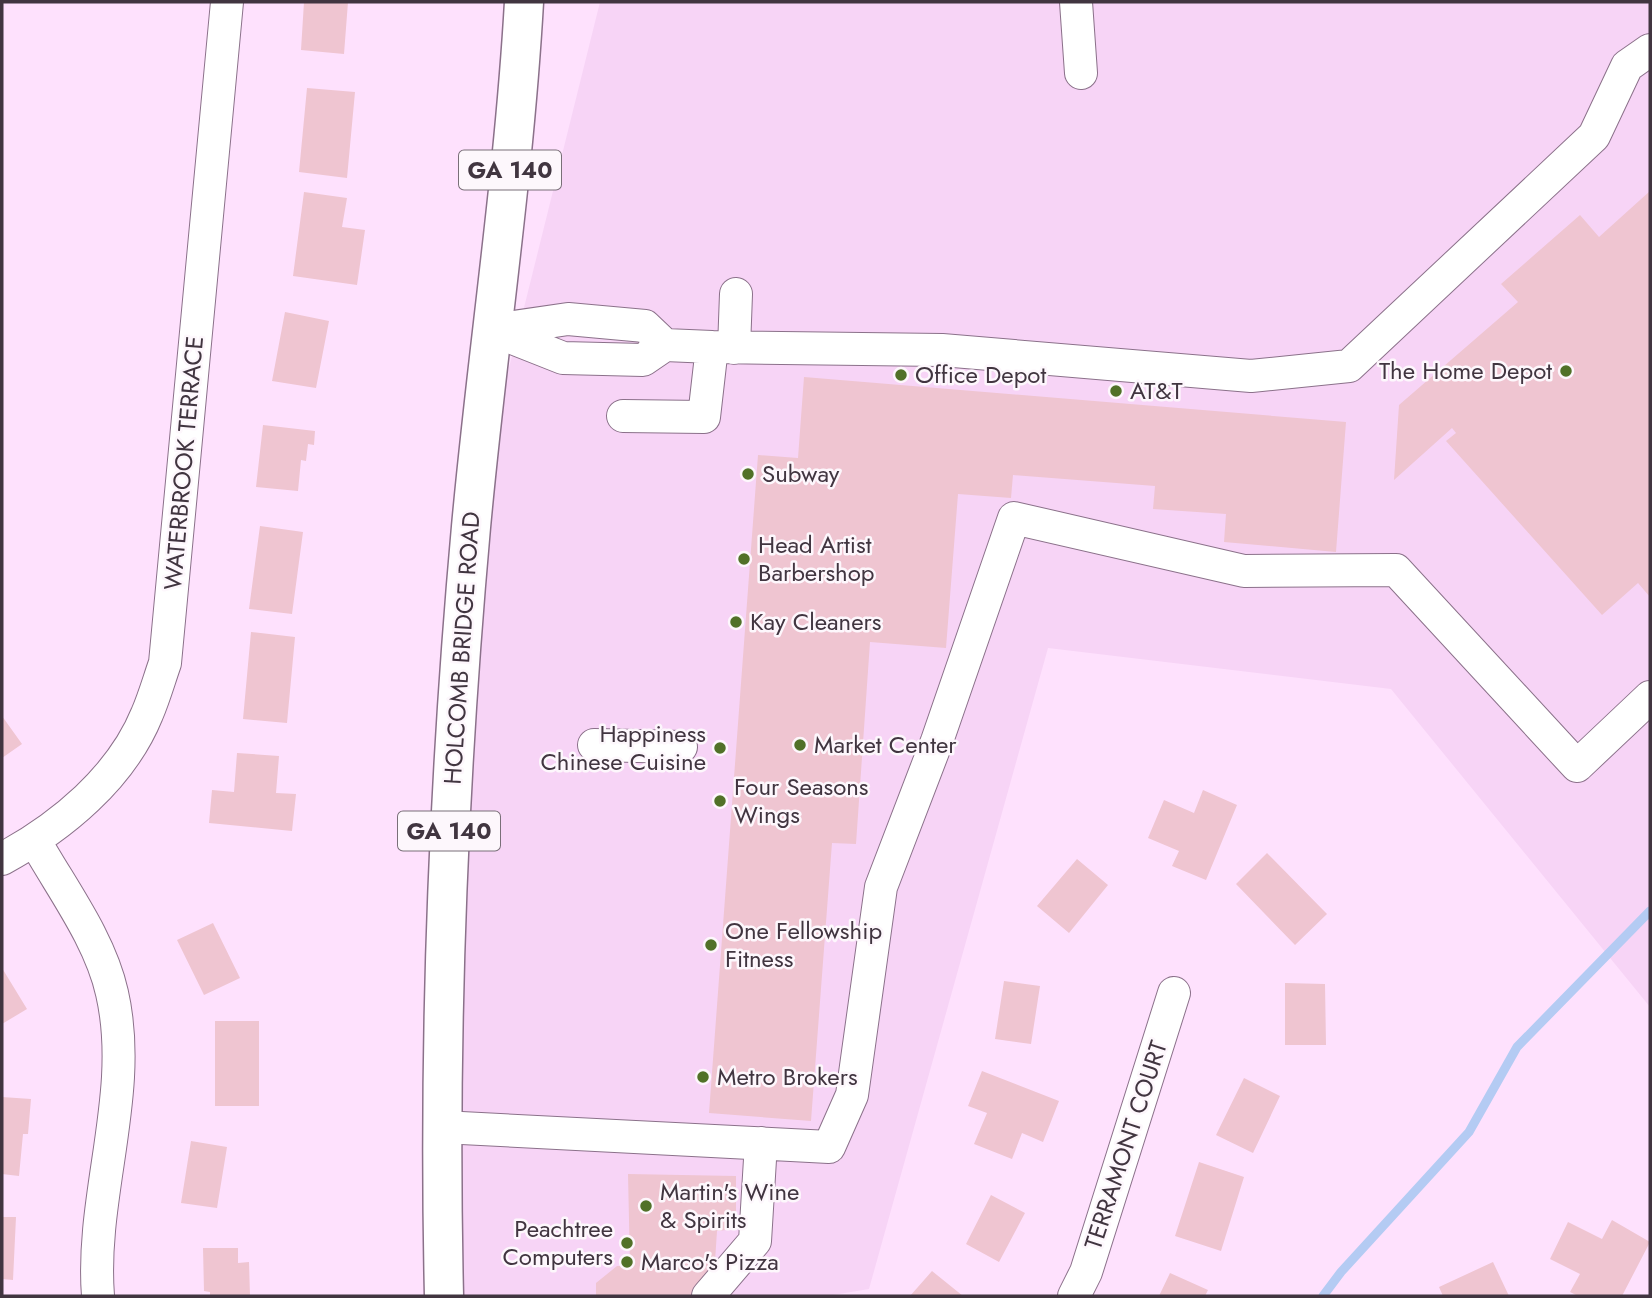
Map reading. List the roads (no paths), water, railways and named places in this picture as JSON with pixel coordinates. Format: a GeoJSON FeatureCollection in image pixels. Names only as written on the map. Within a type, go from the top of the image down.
{"type":"FeatureCollection","features":[{"type":"Feature","properties":{"kind":"main road","name":"HOLCOMB BRIDGE ROAD"},"geometry":{"type":"LineString","coordinates":[[444,1296],[442,1127],[445,936],[454,741],[471,523],[525,4]]}},
{"type":"Feature","properties":{"kind":"street","name":"WATERBROOK TERRACE"},"geometry":{"type":"LineString","coordinates":[[2,859],[35,841],[80,805],[120,760],[146,716],[165,663],[227,2]]}},
{"type":"Feature","properties":{"kind":"street"},"geometry":{"type":"LineString","coordinates":[[1076,2],[1081,73]]}},
{"type":"Feature","properties":{"kind":"street"},"geometry":{"type":"LineString","coordinates":[[492,330],[563,358],[643,360],[665,345],[942,350],[1251,376],[1349,366],[1594,136],[1627,66],[1650,50]]}},
{"type":"Feature","properties":{"kind":"street"},"geometry":{"type":"LineString","coordinates":[[623,416],[704,417],[736,294]]}},
{"type":"Feature","properties":{"kind":"street"},"geometry":{"type":"LineString","coordinates":[[442,1127],[829,1147],[852,1095],[881,887],[937,741],[1014,518],[1244,571],[1396,570],[1577,766],[1650,697]]}},
{"type":"Feature","properties":{"kind":"street"},"geometry":{"type":"LineString","coordinates":[[594,745],[681,747]]}},
{"type":"Feature","properties":{"kind":"street"},"geometry":{"type":"LineString","coordinates":[[35,841],[100,956],[112,992],[117,1025],[117,1093],[101,1206],[98,1296]]}},
{"type":"Feature","properties":{"kind":"street","name":"TERRAMONT COURT"},"geometry":{"type":"LineString","coordinates":[[1074,1296],[1086,1272],[1174,993]]}},
{"type":"Feature","properties":{"kind":"street"},"geometry":{"type":"LineString","coordinates":[[708,1296],[755,1241],[761,1143]]}},
{"type":"Feature","properties":{"kind":"waterway"},"geometry":{"type":"LineString","coordinates":[[1323,1296],[1341,1272],[1469,1132],[1517,1047],[1650,911]]}},
{"type":"Feature","properties":{"kind":"place","name":"The Home Depot"},"geometry":{"type":"Point","coordinates":[1566,371]}},
{"type":"Feature","properties":{"kind":"place","name":"Office Depot"},"geometry":{"type":"Point","coordinates":[901,375]}},
{"type":"Feature","properties":{"kind":"place","name":"AT&T"},"geometry":{"type":"Point","coordinates":[1116,391]}},
{"type":"Feature","properties":{"kind":"place","name":"Subway"},"geometry":{"type":"Point","coordinates":[748,474]}},
{"type":"Feature","properties":{"kind":"place","name":"Head Artist Barbershop"},"geometry":{"type":"Point","coordinates":[744,559]}},
{"type":"Feature","properties":{"kind":"place","name":"Kay Cleaners"},"geometry":{"type":"Point","coordinates":[736,622]}},
{"type":"Feature","properties":{"kind":"place","name":"Market Center"},"geometry":{"type":"Point","coordinates":[800,745]}},
{"type":"Feature","properties":{"kind":"place","name":"Happiness Chinese Cuisine"},"geometry":{"type":"Point","coordinates":[720,748]}},
{"type":"Feature","properties":{"kind":"place","name":"Four Seasons Wings"},"geometry":{"type":"Point","coordinates":[720,801]}},
{"type":"Feature","properties":{"kind":"place","name":"One Fellowship Fitness"},"geometry":{"type":"Point","coordinates":[711,945]}},
{"type":"Feature","properties":{"kind":"place","name":"Metro Brokers"},"geometry":{"type":"Point","coordinates":[703,1077]}},
{"type":"Feature","properties":{"kind":"place","name":"Martin's Wine & Spirits"},"geometry":{"type":"Point","coordinates":[646,1206]}},
{"type":"Feature","properties":{"kind":"place","name":"Peachtree Computers"},"geometry":{"type":"Point","coordinates":[627,1243]}},
{"type":"Feature","properties":{"kind":"place","name":"Marco's Pizza"},"geometry":{"type":"Point","coordinates":[627,1262]}}]}
